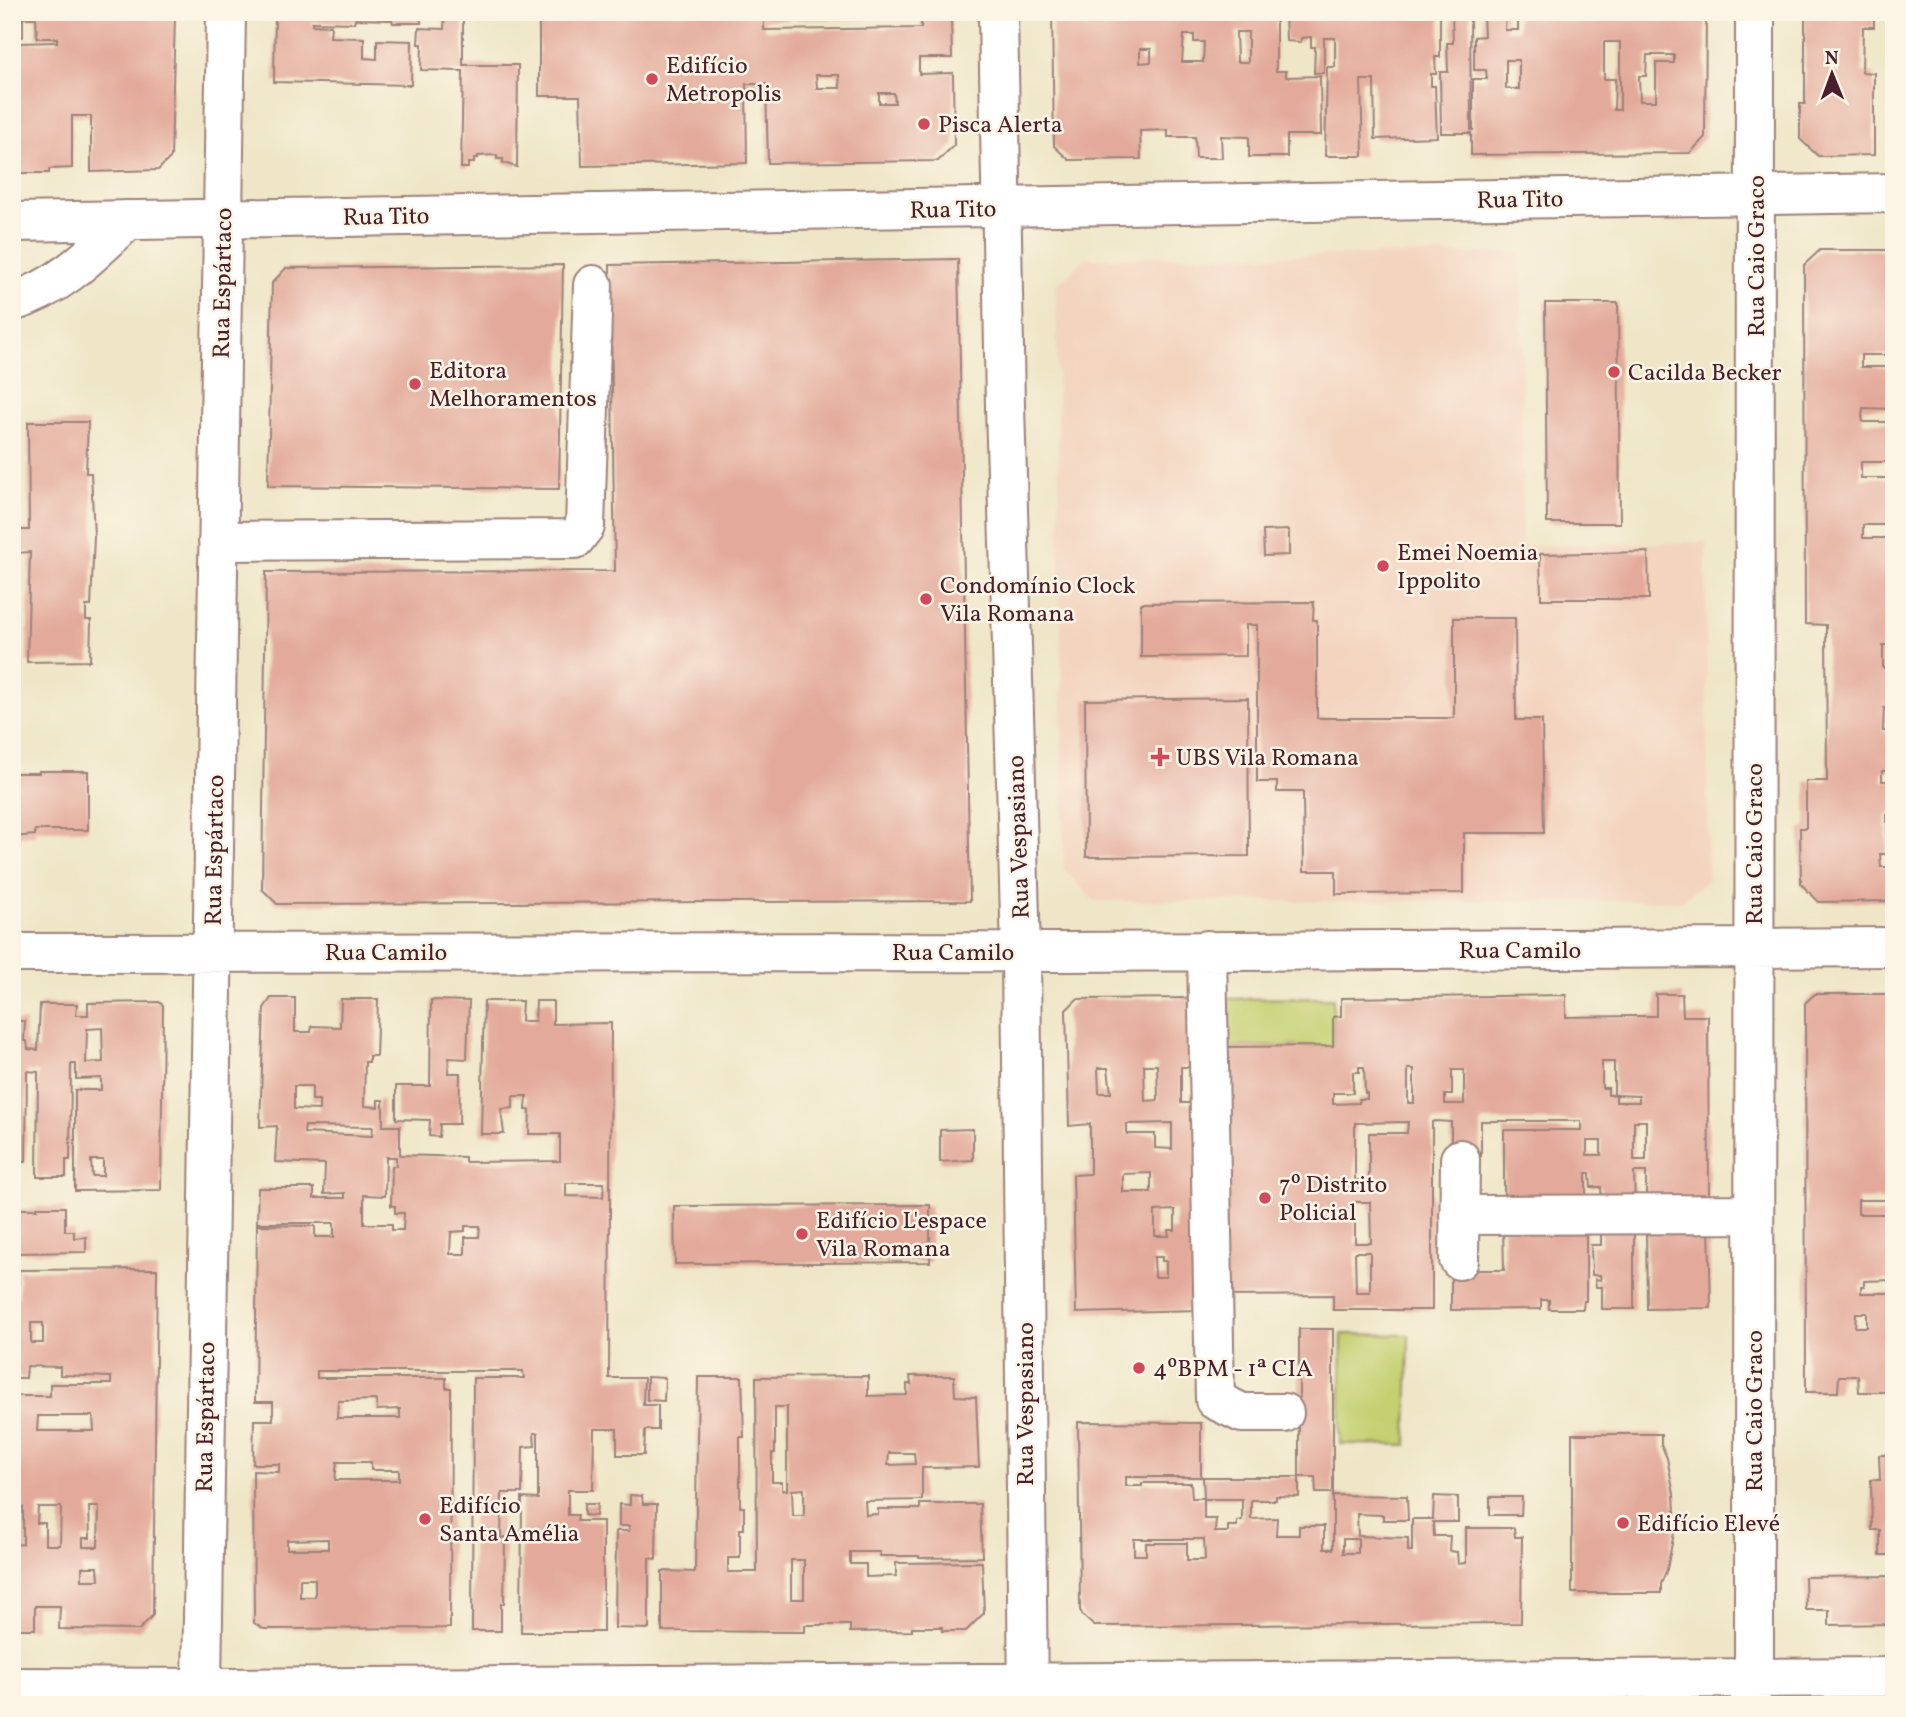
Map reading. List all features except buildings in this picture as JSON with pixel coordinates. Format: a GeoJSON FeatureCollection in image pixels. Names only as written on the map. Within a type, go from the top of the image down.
{"type":"FeatureCollection","features":[{"type":"Feature","properties":{"kind":"street","name":"Rua Espártaco"},"geometry":{"type":"LineString","coordinates":[[202,1687],[226,12]]}},
{"type":"Feature","properties":{"kind":"street","name":"Rua Vespasiano"},"geometry":{"type":"LineString","coordinates":[[998,12],[1021,952],[1028,1693]]}},
{"type":"Feature","properties":{"kind":"street","name":"Rua Caio Graco"},"geometry":{"type":"LineString","coordinates":[[1752,1691],[1755,12]]}},
{"type":"Feature","properties":{"kind":"street","name":"Rua Tito"},"geometry":{"type":"LineString","coordinates":[[12,222],[1894,193]]}},
{"type":"Feature","properties":{"kind":"street"},"geometry":{"type":"LineString","coordinates":[[12,302],[29,297],[74,271],[128,220]]}},
{"type":"Feature","properties":{"kind":"street"},"geometry":{"type":"LineString","coordinates":[[218,541],[575,539],[585,526],[593,285]]}},
{"type":"Feature","properties":{"kind":"street","name":"Rua Camilo"},"geometry":{"type":"LineString","coordinates":[[12,953],[1021,952],[1894,947]]}},
{"type":"Feature","properties":{"kind":"street"},"geometry":{"type":"LineString","coordinates":[[1208,950],[1215,1400],[1242,1413],[1284,1413]]}},
{"type":"Feature","properties":{"kind":"street"},"geometry":{"type":"LineString","coordinates":[[1459,1260],[1460,1159]]}},
{"type":"Feature","properties":{"kind":"street"},"geometry":{"type":"LineString","coordinates":[[1459,1215],[1754,1214]]}},
{"type":"Feature","properties":{"kind":"street"},"geometry":{"type":"LineString","coordinates":[[12,1687],[1028,1693],[1752,1691],[1894,1677]]}},
{"type":"Feature","properties":{"kind":"shaded area","name":"Emei Noemia Ippolito"},"geometry":{"type":"Polygon","coordinates":[[[1522,253],[1522,546],[1706,542],[1708,879],[1682,901],[1094,901],[1064,870],[1056,286],[1085,258],[1522,253]]]}},
{"type":"Feature","properties":{"kind":"green space"},"geometry":{"type":"Polygon","coordinates":[[[1333,998],[1333,1046],[1218,1047],[1217,999],[1333,998]]]}},
{"type":"Feature","properties":{"kind":"green space"},"geometry":{"type":"Polygon","coordinates":[[[1342,1334],[1409,1335],[1407,1445],[1340,1444],[1342,1334]]]}},
{"type":"Feature","properties":{"kind":"place","name":"Edifício Metropolis"},"geometry":{"type":"Point","coordinates":[652,79]}},
{"type":"Feature","properties":{"kind":"place","name":"Pisca Alerta"},"geometry":{"type":"Point","coordinates":[924,124]}},
{"type":"Feature","properties":{"kind":"place","name":"Cacilda Becker"},"geometry":{"type":"Point","coordinates":[1614,372]}},
{"type":"Feature","properties":{"kind":"place","name":"Editora Melhoramentos"},"geometry":{"type":"Point","coordinates":[415,384]}},
{"type":"Feature","properties":{"kind":"place","name":"Emei Noemia Ippolito"},"geometry":{"type":"Point","coordinates":[1383,566]}},
{"type":"Feature","properties":{"kind":"place","name":"Condomínio Clock Vila Romana"},"geometry":{"type":"Point","coordinates":[926,599]}},
{"type":"Feature","properties":{"kind":"place","name":"UBS Vila Romana"},"geometry":{"type":"Point","coordinates":[1160,757]}},
{"type":"Feature","properties":{"kind":"place","name":"7º Distrito Policial"},"geometry":{"type":"Point","coordinates":[1265,1198]}},
{"type":"Feature","properties":{"kind":"place","name":"Edifício L'espace Vila Romana"},"geometry":{"type":"Point","coordinates":[802,1234]}},
{"type":"Feature","properties":{"kind":"place","name":"4ºBPM - 1ª CIA"},"geometry":{"type":"Point","coordinates":[1139,1368]}},
{"type":"Feature","properties":{"kind":"place","name":"Edifício Santa Amélia"},"geometry":{"type":"Point","coordinates":[425,1519]}},
{"type":"Feature","properties":{"kind":"place","name":"Edifício Elevé"},"geometry":{"type":"Point","coordinates":[1623,1523]}}]}
